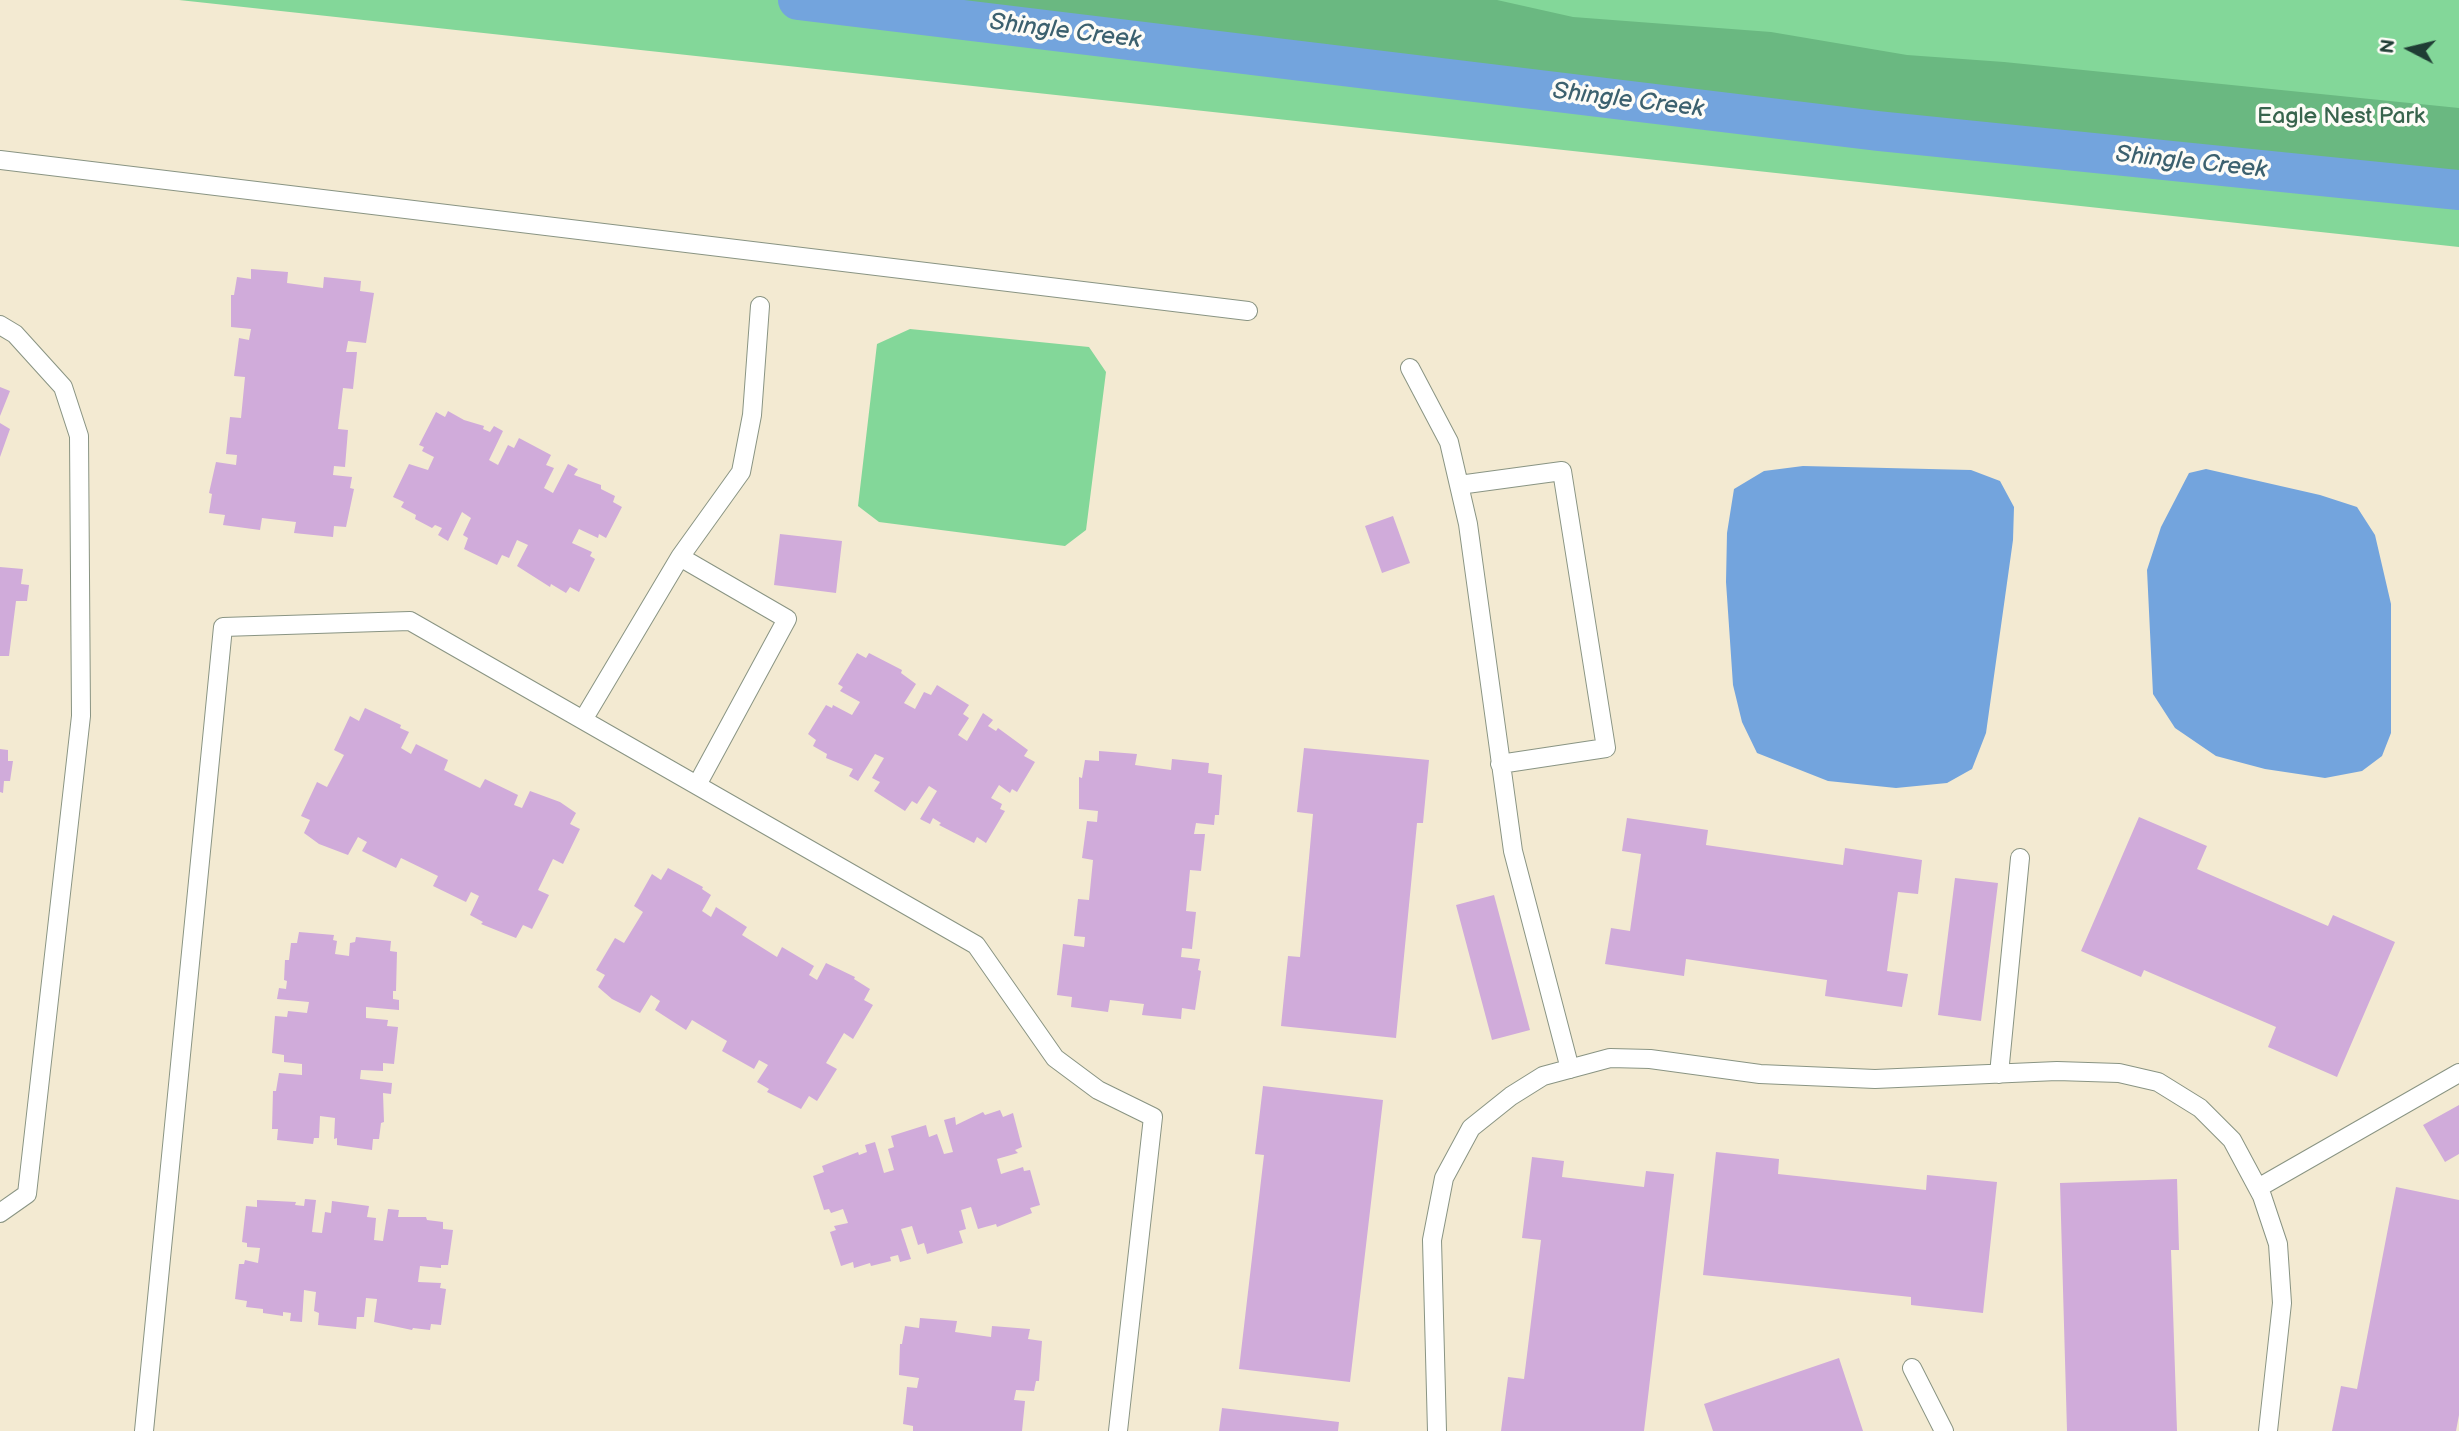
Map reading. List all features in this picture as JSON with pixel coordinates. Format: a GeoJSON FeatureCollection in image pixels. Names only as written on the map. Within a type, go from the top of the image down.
{"type":"FeatureCollection","features":[{"type":"Feature","properties":{"kind":"lane"},"geometry":{"type":"LineString","coordinates":[[0,160],[1248,311]]}},
{"type":"Feature","properties":{"kind":"lane"},"geometry":{"type":"LineString","coordinates":[[583,720],[680,557],[741,472],[752,415],[760,306]]}},
{"type":"Feature","properties":{"kind":"lane"},"geometry":{"type":"LineString","coordinates":[[0,325],[15,334],[63,387],[79,436],[81,716],[27,1194],[0,1213]]}},
{"type":"Feature","properties":{"kind":"lane"},"geometry":{"type":"LineString","coordinates":[[1410,368],[1449,442],[1468,524],[1513,851],[1570,1069]]}},
{"type":"Feature","properties":{"kind":"lane"},"geometry":{"type":"LineString","coordinates":[[1459,485],[1562,471],[1606,748],[1500,764]]}},
{"type":"Feature","properties":{"kind":"lane"},"geometry":{"type":"LineString","coordinates":[[680,557],[787,619],[696,785]]}},
{"type":"Feature","properties":{"kind":"lane"},"geometry":{"type":"LineString","coordinates":[[144,1431],[223,627],[410,621],[976,945],[1055,1058],[1098,1090],[1153,1117],[1118,1431]]}},
{"type":"Feature","properties":{"kind":"lane"},"geometry":{"type":"LineString","coordinates":[[1999,1074],[2020,858]]}},
{"type":"Feature","properties":{"kind":"lane"},"geometry":{"type":"LineString","coordinates":[[1437,1431],[1432,1240],[1444,1178],[1471,1128],[1542,1076],[1610,1058],[1636,1058],[1760,1074],[1811,1077],[1875,1079],[2119,1073],[2158,1082],[2200,1108],[2232,1140],[2258,1188],[2278,1244],[2281,1303],[2268,1431]]}},
{"type":"Feature","properties":{"kind":"lane"},"geometry":{"type":"LineString","coordinates":[[2258,1188],[2459,1073]]}},
{"type":"Feature","properties":{"kind":"lane"},"geometry":{"type":"LineString","coordinates":[[1912,1368],[1944,1431]]}},
{"type":"Feature","properties":{"kind":"green space","name":"Eagle Nest Park"},"geometry":{"type":"Polygon","coordinates":[[[179,0],[2459,0],[2459,247],[179,0]]]}},
{"type":"Feature","properties":{"kind":"green space"},"geometry":{"type":"Polygon","coordinates":[[[798,0],[1497,0],[1573,17],[1771,32],[1907,55],[2004,62],[2459,108],[2459,190],[1878,131],[798,0]]]}},
{"type":"Feature","properties":{"kind":"green space"},"geometry":{"type":"Polygon","coordinates":[[[910,329],[1089,347],[1106,372],[1086,530],[1065,546],[879,522],[858,506],[877,344],[910,329]]]}},
{"type":"Feature","properties":{"kind":"water"},"geometry":{"type":"Polygon","coordinates":[[[1803,466],[1971,470],[2000,481],[2014,507],[2013,540],[1986,733],[1972,769],[1947,783],[1896,788],[1828,781],[1757,753],[1742,722],[1733,685],[1726,582],[1727,533],[1734,489],[1764,471],[1803,466]]]}},
{"type":"Feature","properties":{"kind":"water"},"geometry":{"type":"Polygon","coordinates":[[[2206,469],[2320,495],[2357,507],[2375,535],[2391,604],[2391,733],[2382,756],[2362,771],[2325,778],[2265,769],[2216,756],[2175,728],[2153,694],[2147,570],[2161,527],[2189,473],[2206,469]]]}},
{"type":"Feature","properties":{"kind":"building"},"geometry":{"type":"Polygon","coordinates":[[[251,269],[288,272],[287,283],[323,288],[324,277],[361,281],[360,291],[374,293],[366,343],[348,341],[346,352],[357,352],[353,389],[343,388],[338,429],[348,430],[345,467],[334,466],[333,475],[352,477],[350,488],[354,489],[346,527],[334,526],[333,537],[294,533],[296,522],[262,518],[260,530],[223,525],[225,515],[209,513],[212,494],[209,493],[216,462],[236,465],[237,455],[226,454],[230,417],[241,418],[245,377],[234,376],[239,338],[249,340],[251,329],[231,327],[231,295],[234,295],[237,277],[251,279],[251,269]]]}},
{"type":"Feature","properties":{"kind":"building"},"geometry":{"type":"Polygon","coordinates":[[[0,387],[10,391],[0,416],[0,387]]]}},
{"type":"Feature","properties":{"kind":"building"},"geometry":{"type":"Polygon","coordinates":[[[448,411],[464,420],[484,426],[483,429],[490,432],[494,426],[503,431],[489,460],[498,465],[508,445],[514,448],[519,438],[551,455],[546,465],[554,468],[544,488],[553,493],[568,464],[578,469],[574,475],[601,485],[601,489],[615,496],[613,502],[622,507],[606,538],[599,534],[598,538],[579,529],[572,543],[592,552],[590,556],[595,559],[579,592],[570,587],[566,593],[551,584],[550,587],[517,566],[528,545],[517,540],[509,558],[502,555],[497,565],[464,549],[468,538],[463,535],[471,518],[462,512],[448,541],[438,535],[442,528],[435,525],[432,528],[415,519],[416,515],[401,507],[404,502],[393,497],[409,464],[428,470],[434,457],[422,451],[424,447],[419,445],[436,412],[445,417],[448,411]]]}},
{"type":"Feature","properties":{"kind":"building"},"geometry":{"type":"Polygon","coordinates":[[[0,423],[10,429],[0,457],[0,423]]]}},
{"type":"Feature","properties":{"kind":"building"},"geometry":{"type":"Polygon","coordinates":[[[1393,516],[1410,563],[1382,573],[1365,526],[1393,516]]]}},
{"type":"Feature","properties":{"kind":"building"},"geometry":{"type":"Polygon","coordinates":[[[780,534],[842,541],[836,593],[774,585],[780,534]]]}},
{"type":"Feature","properties":{"kind":"building"},"geometry":{"type":"Polygon","coordinates":[[[0,567],[23,569],[21,584],[29,585],[27,601],[16,601],[9,656],[0,656],[0,567]]]}},
{"type":"Feature","properties":{"kind":"building"},"geometry":{"type":"Polygon","coordinates":[[[857,653],[866,658],[869,653],[902,670],[901,673],[916,684],[904,703],[915,709],[924,692],[931,695],[937,685],[969,705],[963,714],[969,718],[958,735],[967,741],[983,713],[993,720],[988,726],[996,731],[998,728],[1028,750],[1024,756],[1035,762],[1017,792],[1012,789],[1010,793],[999,785],[991,798],[1002,804],[1000,809],[1005,811],[986,843],[977,837],[974,843],[939,825],[941,823],[933,818],[930,824],[920,819],[937,791],[929,786],[917,804],[912,801],[905,811],[874,791],[880,782],[872,778],[884,758],[875,754],[858,781],[849,776],[853,769],[826,758],[827,754],[813,746],[816,740],[808,734],[826,705],[832,708],[833,705],[852,715],[860,702],[840,691],[843,687],[838,684],[857,653]]]}},
{"type":"Feature","properties":{"kind":"building"},"geometry":{"type":"Polygon","coordinates":[[[365,708],[401,725],[400,728],[409,732],[401,748],[411,754],[416,744],[448,760],[444,770],[480,788],[485,779],[518,795],[514,805],[522,808],[530,791],[560,802],[576,813],[570,824],[580,829],[563,864],[553,859],[538,890],[549,895],[532,929],[523,925],[516,938],[481,924],[483,922],[470,915],[479,896],[471,892],[466,902],[433,886],[438,876],[401,858],[396,868],[362,851],[367,842],[358,837],[348,855],[319,844],[304,833],[310,820],[301,816],[317,782],[327,787],[344,755],[334,750],[350,716],[359,721],[365,708]]]}},
{"type":"Feature","properties":{"kind":"building"},"geometry":{"type":"Polygon","coordinates":[[[1304,748],[1429,760],[1423,823],[1417,823],[1396,1038],[1281,1026],[1288,956],[1300,957],[1313,814],[1297,812],[1304,748]]]}},
{"type":"Feature","properties":{"kind":"building"},"geometry":{"type":"Polygon","coordinates":[[[0,749],[8,750],[8,761],[13,761],[10,781],[4,781],[3,793],[0,792],[0,749]]]}},
{"type":"Feature","properties":{"kind":"building"},"geometry":{"type":"Polygon","coordinates":[[[1099,751],[1137,754],[1135,765],[1171,770],[1172,759],[1209,763],[1208,773],[1222,775],[1219,815],[1215,815],[1214,825],[1196,823],[1194,834],[1205,834],[1201,871],[1190,870],[1186,911],[1196,912],[1192,949],[1182,948],[1181,957],[1200,959],[1198,970],[1201,971],[1195,1010],[1182,1008],[1181,1019],[1142,1015],[1144,1004],[1110,1000],[1108,1012],[1071,1007],[1072,997],[1057,995],[1063,944],[1084,947],[1085,937],[1074,936],[1078,899],[1089,900],[1093,860],[1082,858],[1087,821],[1097,822],[1098,811],[1079,809],[1079,777],[1082,778],[1085,760],[1099,761],[1099,751]]]}},
{"type":"Feature","properties":{"kind":"building"},"geometry":{"type":"Polygon","coordinates":[[[2139,817],[2207,846],[2197,869],[2328,926],[2333,915],[2395,942],[2337,1077],[2268,1047],[2276,1027],[2144,970],[2141,977],[2081,951],[2139,817]]]}},
{"type":"Feature","properties":{"kind":"building"},"geometry":{"type":"Polygon","coordinates":[[[1627,818],[1708,830],[1706,845],[1843,865],[1845,848],[1922,860],[1918,894],[1898,892],[1887,971],[1908,974],[1902,1007],[1825,996],[1827,980],[1686,959],[1684,976],[1605,964],[1611,928],[1630,931],[1641,854],[1622,851],[1627,818]]]}},
{"type":"Feature","properties":{"kind":"building"},"geometry":{"type":"Polygon","coordinates":[[[668,868],[703,887],[702,889],[711,895],[702,911],[711,917],[716,907],[747,927],[742,935],[777,957],[782,947],[814,966],[809,975],[817,980],[826,963],[855,977],[854,979],[870,989],[864,1000],[873,1005],[853,1039],[844,1033],[826,1063],[837,1069],[817,1101],[809,1096],[801,1109],[767,1092],[769,1089],[757,1082],[768,1065],[759,1060],[754,1069],[722,1051],[727,1041],[692,1020],[686,1030],[655,1010],[660,1001],[651,995],[640,1013],[612,999],[598,987],[605,975],[596,970],[615,938],[624,943],[643,912],[634,906],[652,874],[661,880],[668,868]]]}},
{"type":"Feature","properties":{"kind":"building"},"geometry":{"type":"Polygon","coordinates":[[[1955,878],[1998,883],[1981,1021],[1938,1015],[1955,878]]]}},
{"type":"Feature","properties":{"kind":"building"},"geometry":{"type":"Polygon","coordinates":[[[1494,895],[1530,1030],[1492,1040],[1456,905],[1494,895]]]}},
{"type":"Feature","properties":{"kind":"building"},"geometry":{"type":"Polygon","coordinates":[[[299,932],[334,935],[333,940],[337,941],[335,954],[349,956],[350,943],[355,942],[356,937],[391,941],[390,951],[397,952],[396,991],[393,991],[393,999],[399,1000],[399,1010],[366,1007],[366,1018],[388,1020],[387,1026],[398,1027],[394,1064],[383,1063],[383,1071],[361,1070],[360,1079],[392,1083],[391,1094],[383,1093],[384,1122],[381,1123],[379,1139],[373,1139],[372,1150],[337,1145],[337,1138],[334,1139],[335,1118],[320,1116],[319,1138],[314,1138],[313,1144],[277,1140],[278,1129],[272,1129],[273,1091],[276,1091],[279,1073],[302,1075],[302,1064],[284,1062],[284,1055],[272,1053],[275,1016],[287,1017],[288,1011],[307,1013],[309,1002],[277,999],[279,988],[286,989],[285,960],[289,960],[291,943],[297,943],[299,932]]]}},
{"type":"Feature","properties":{"kind":"building"},"geometry":{"type":"Polygon","coordinates":[[[1263,1086],[1383,1100],[1350,1382],[1239,1369],[1264,1155],[1255,1154],[1263,1086]]]}},
{"type":"Feature","properties":{"kind":"building"},"geometry":{"type":"Polygon","coordinates":[[[2459,1105],[2459,1154],[2445,1162],[2423,1125],[2459,1105]]]}},
{"type":"Feature","properties":{"kind":"building"},"geometry":{"type":"Polygon","coordinates":[[[1000,1110],[1003,1117],[1013,1113],[1022,1147],[1015,1150],[1018,1153],[997,1159],[1001,1174],[1023,1167],[1024,1171],[1030,1170],[1040,1205],[1030,1208],[1032,1213],[997,1227],[996,1224],[978,1229],[971,1207],[961,1210],[966,1229],[959,1231],[963,1243],[927,1254],[924,1243],[918,1245],[912,1226],[901,1229],[911,1259],[900,1262],[898,1255],[890,1257],[891,1261],[871,1266],[870,1263],[854,1268],[853,1262],[841,1266],[830,1232],[836,1230],[834,1226],[848,1223],[843,1209],[831,1213],[829,1209],[824,1210],[813,1176],[824,1172],[822,1166],[858,1152],[859,1155],[867,1152],[865,1145],[875,1142],[884,1173],[894,1170],[888,1149],[894,1147],[891,1136],[926,1125],[929,1137],[937,1134],[944,1154],[953,1152],[944,1120],[955,1117],[956,1125],[983,1112],[985,1115],[1000,1110]]]}},
{"type":"Feature","properties":{"kind":"building"},"geometry":{"type":"Polygon","coordinates":[[[1716,1152],[1779,1159],[1778,1174],[1926,1190],[1927,1175],[1997,1182],[1983,1313],[1911,1305],[1911,1297],[1703,1275],[1716,1152]]]}},
{"type":"Feature","properties":{"kind":"building"},"geometry":{"type":"Polygon","coordinates":[[[1532,1157],[1564,1161],[1562,1177],[1644,1187],[1646,1171],[1674,1174],[1644,1431],[1501,1431],[1508,1377],[1524,1379],[1541,1240],[1522,1238],[1532,1157]]]}},
{"type":"Feature","properties":{"kind":"building"},"geometry":{"type":"Polygon","coordinates":[[[2177,1179],[2179,1250],[2171,1250],[2177,1431],[2067,1431],[2060,1183],[2177,1179]]]}},
{"type":"Feature","properties":{"kind":"building"},"geometry":{"type":"Polygon","coordinates":[[[2396,1187],[2459,1200],[2459,1415],[2456,1431],[2332,1431],[2341,1386],[2357,1389],[2396,1187]]]}},
{"type":"Feature","properties":{"kind":"building"},"geometry":{"type":"Polygon","coordinates":[[[305,1199],[316,1200],[312,1232],[322,1233],[325,1212],[331,1213],[332,1201],[369,1206],[367,1217],[376,1218],[374,1240],[383,1241],[388,1209],[399,1210],[398,1217],[426,1217],[427,1220],[443,1222],[443,1229],[453,1230],[448,1265],[441,1265],[441,1268],[420,1266],[418,1282],[441,1283],[440,1288],[446,1289],[441,1325],[431,1324],[430,1330],[412,1330],[374,1322],[377,1299],[366,1298],[364,1317],[357,1317],[356,1329],[318,1325],[319,1313],[314,1311],[316,1292],[304,1290],[302,1322],[290,1321],[291,1313],[283,1312],[283,1316],[263,1313],[263,1309],[246,1307],[247,1301],[235,1299],[239,1264],[244,1264],[245,1260],[258,1263],[260,1248],[247,1247],[247,1243],[242,1242],[246,1206],[257,1207],[257,1200],[296,1202],[295,1205],[304,1206],[305,1199]]]}},
{"type":"Feature","properties":{"kind":"building"},"geometry":{"type":"Polygon","coordinates":[[[920,1318],[957,1321],[955,1332],[991,1337],[992,1326],[1030,1329],[1028,1339],[1042,1341],[1039,1381],[1036,1381],[1034,1391],[1016,1390],[1014,1400],[1025,1401],[1022,1431],[913,1431],[913,1426],[903,1424],[907,1387],[917,1388],[919,1378],[899,1375],[900,1344],[905,1326],[919,1328],[920,1318]]]}},
{"type":"Feature","properties":{"kind":"building"},"geometry":{"type":"Polygon","coordinates":[[[1839,1358],[1863,1431],[1713,1431],[1704,1404],[1839,1358]]]}},
{"type":"Feature","properties":{"kind":"building"},"geometry":{"type":"Polygon","coordinates":[[[1222,1408],[1339,1422],[1338,1431],[1219,1431],[1222,1408]]]}},
{"type":"Feature","properties":{"kind":"waterway","name":"Shingle Creek"},"geometry":{"type":"LineString","coordinates":[[798,0],[1878,131],[2459,190]]}}]}
